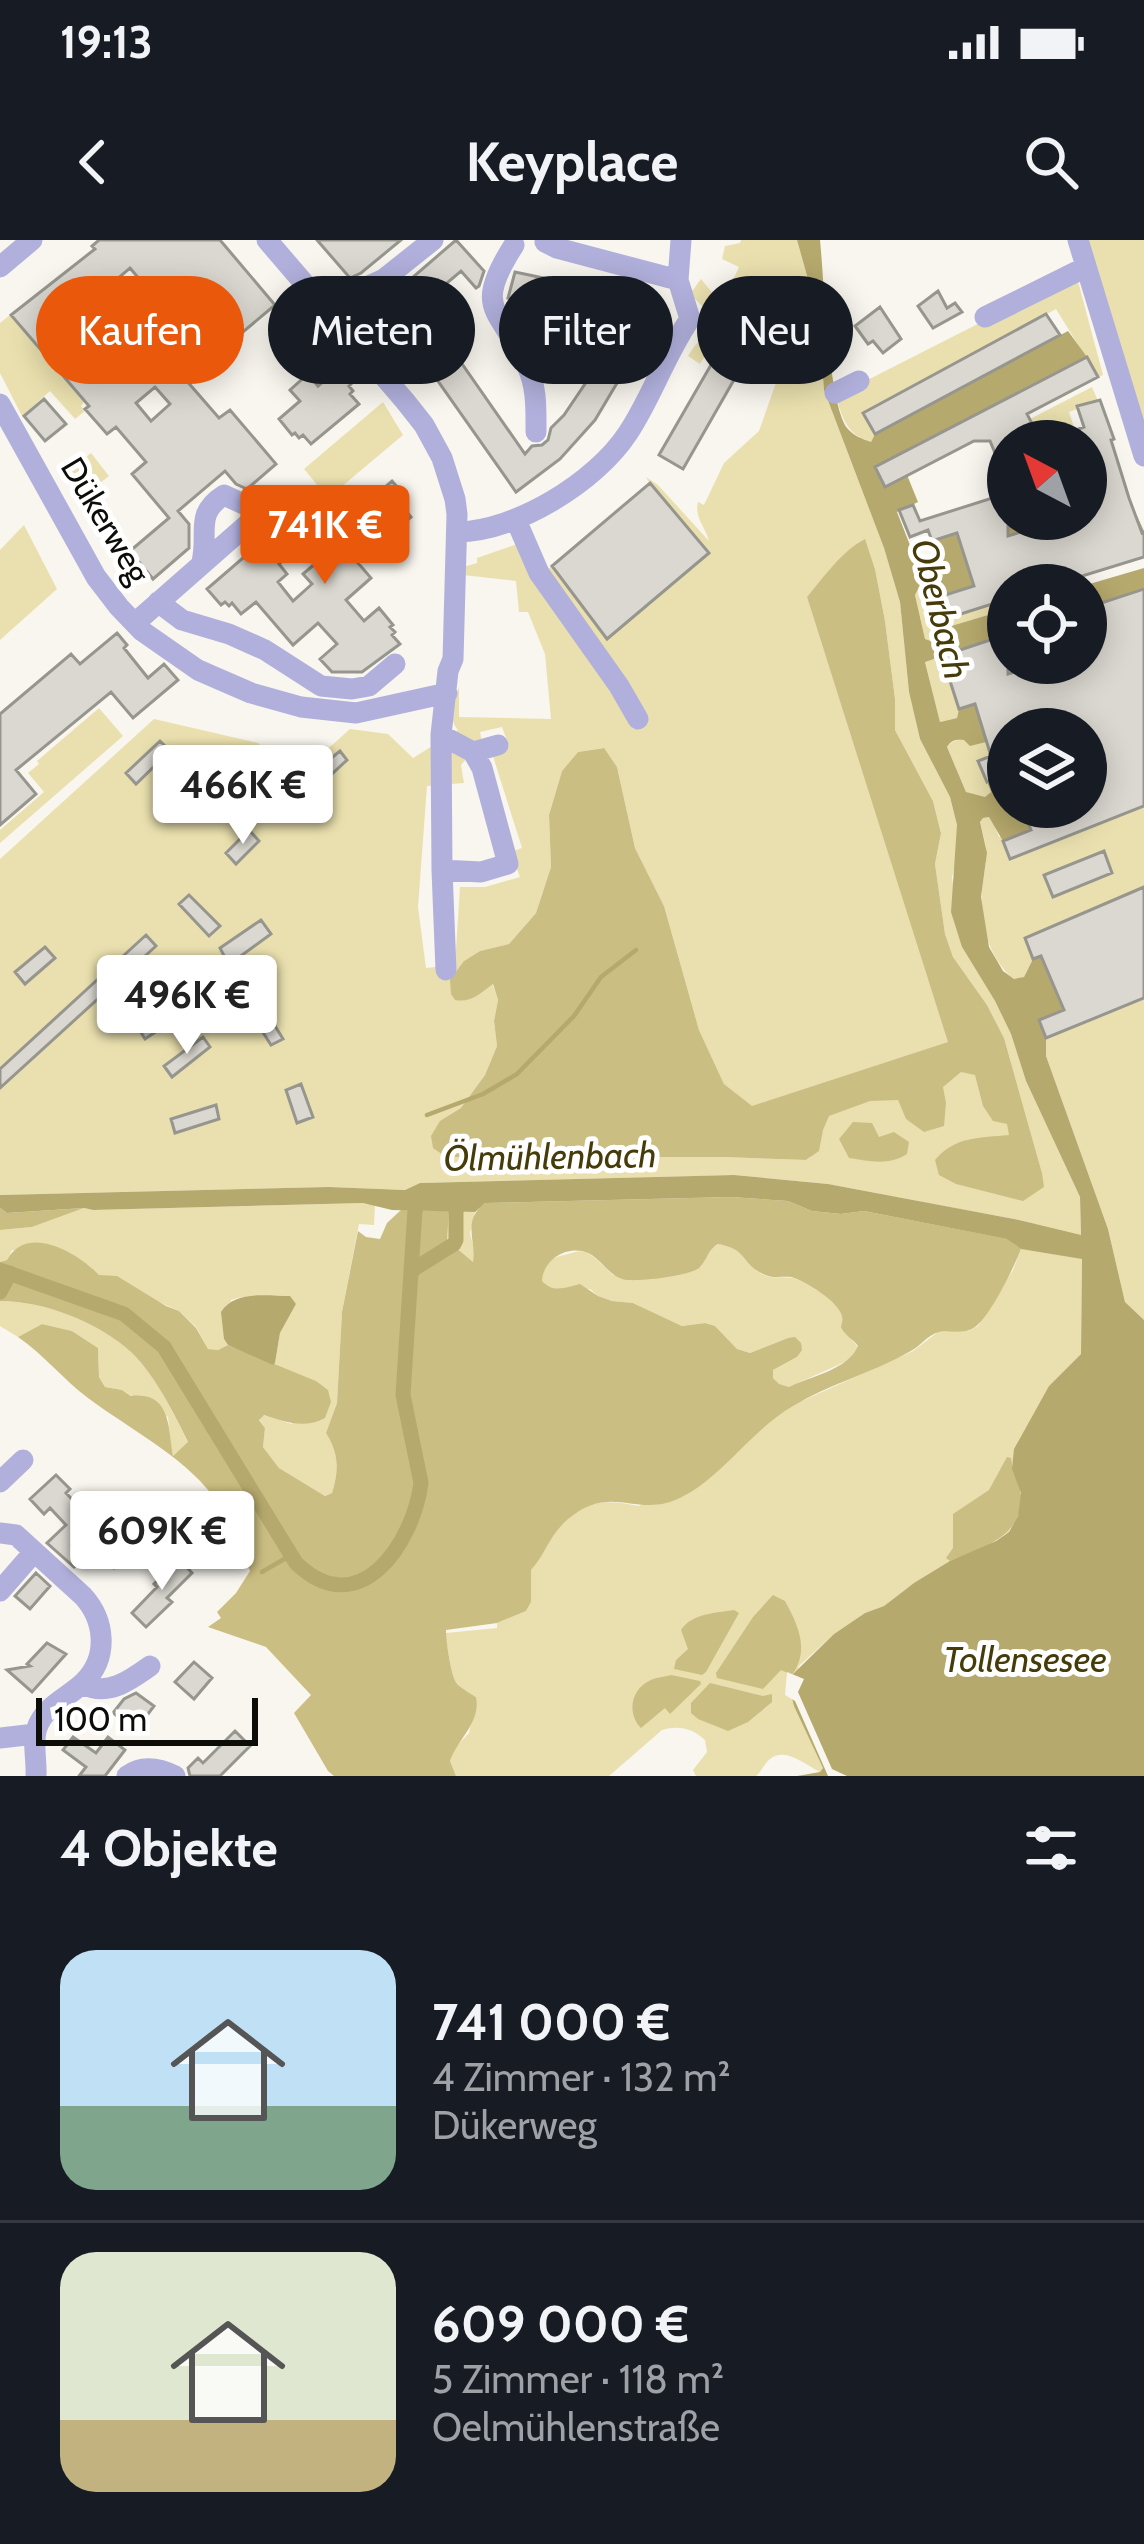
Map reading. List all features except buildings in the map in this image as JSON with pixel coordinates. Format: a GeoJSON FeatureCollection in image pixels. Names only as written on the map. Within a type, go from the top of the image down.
{"type":"FeatureCollection","features":[{"type":"Feature","properties":{"kind":"street"},"geometry":{"type":"LineString","coordinates":[[0,267],[32,240]]}},
{"type":"Feature","properties":{"kind":"street"},"geometry":{"type":"LineString","coordinates":[[266,240],[297,276]]}},
{"type":"Feature","properties":{"kind":"street"},"geometry":{"type":"LineString","coordinates":[[387,276],[433,240]]}},
{"type":"Feature","properties":{"kind":"street"},"geometry":{"type":"LineString","coordinates":[[457,532],[476,532],[516,520],[563,495],[631,430],[690,319],[678,280],[681,240]]}},
{"type":"Feature","properties":{"kind":"street"},"geometry":{"type":"LineString","coordinates":[[1078,240],[1144,456]]}},
{"type":"Feature","properties":{"kind":"street"},"geometry":{"type":"LineString","coordinates":[[536,432],[534,382],[492,300],[512,243],[534,250],[546,241],[678,280]]}},
{"type":"Feature","properties":{"kind":"street"},"geometry":{"type":"LineString","coordinates":[[985,317],[1086,267]]}},
{"type":"Feature","properties":{"kind":"street"},"geometry":{"type":"LineString","coordinates":[[835,393],[859,381]]}},
{"type":"Feature","properties":{"kind":"street"},"geometry":{"type":"LineString","coordinates":[[389,384],[424,425],[455,499],[453,659],[441,735],[446,970]]}},
{"type":"Feature","properties":{"kind":"street","name":"Dükerweg"},"geometry":{"type":"LineString","coordinates":[[0,404],[92,570],[119,608],[198,670],[251,694],[302,707],[356,713],[447,693]]}},
{"type":"Feature","properties":{"kind":"street"},"geometry":{"type":"LineString","coordinates":[[135,623],[202,562],[266,521],[224,495],[209,505],[202,523],[206,543],[202,562]]}},
{"type":"Feature","properties":{"kind":"street"},"geometry":{"type":"LineString","coordinates":[[516,520],[539,573],[638,718]]}},
{"type":"Feature","properties":{"kind":"street"},"geometry":{"type":"LineString","coordinates":[[158,602],[182,620],[265,650],[321,686],[369,686],[395,664]]}},
{"type":"Feature","properties":{"kind":"street"},"geometry":{"type":"LineString","coordinates":[[441,735],[473,752],[482,768],[508,865],[481,872],[442,870]]}},
{"type":"Feature","properties":{"kind":"street"},"geometry":{"type":"LineString","coordinates":[[473,752],[499,746]]}},
{"type":"Feature","properties":{"kind":"street"},"geometry":{"type":"LineString","coordinates":[[0,1482],[23,1460]]}},
{"type":"Feature","properties":{"kind":"street"},"geometry":{"type":"LineString","coordinates":[[0,1511],[8,1534],[83,1596],[101,1628],[92,1673],[47,1712],[35,1734],[36,1776]]}},
{"type":"Feature","properties":{"kind":"street"},"geometry":{"type":"LineString","coordinates":[[0,1591],[34,1552]]}},
{"type":"Feature","properties":{"kind":"street"},"geometry":{"type":"LineString","coordinates":[[82,1684],[94,1690],[112,1688],[149,1666]]}},
{"type":"Feature","properties":{"kind":"street"},"geometry":{"type":"LineString","coordinates":[[0,1738],[35,1734]]}},
{"type":"Feature","properties":{"kind":"street"},"geometry":{"type":"LineString","coordinates":[[127,1776],[144,1768],[176,1776]]}},
{"type":"Feature","properties":{"kind":"shaded area"},"geometry":{"type":"Polygon","coordinates":[[[741,240],[797,240],[807,276],[735,276],[739,267],[722,259],[725,246],[741,240]]]}},
{"type":"Feature","properties":{"kind":"shaded area"},"geometry":{"type":"Polygon","coordinates":[[[1085,240],[1144,240],[1144,439],[1085,240]]]}},
{"type":"Feature","properties":{"kind":"shaded area"},"geometry":{"type":"Polygon","coordinates":[[[1076,274],[1103,375],[1098,377],[1056,309],[863,413],[875,434],[871,442],[847,425],[836,396],[1076,274]]]}},
{"type":"Feature","properties":{"kind":"shaded area"},"geometry":{"type":"Polygon","coordinates":[[[10,315],[36,346],[36,384],[69,384],[84,402],[85,411],[75,419],[50,391],[22,416],[0,373],[0,323],[10,315]]]}},
{"type":"Feature","properties":{"kind":"shaded area"},"geometry":{"type":"Polygon","coordinates":[[[776,384],[824,384],[900,602],[909,692],[920,739],[950,797],[957,825],[952,877],[962,947],[1011,1034],[1026,1081],[1080,1197],[1081,1236],[828,1184],[734,1175],[420,1183],[405,1190],[329,1187],[0,1195],[0,859],[154,719],[258,743],[294,779],[350,729],[388,734],[413,758],[458,730],[452,715],[459,687],[459,717],[551,719],[545,654],[528,612],[519,612],[516,581],[463,575],[463,567],[517,544],[548,569],[650,484],[646,477],[709,541],[698,502],[704,505],[724,463],[759,431],[776,384]],[[865,540],[807,597],[949,1042],[752,1107],[724,1084],[699,1030],[664,906],[635,848],[617,767],[603,748],[578,752],[562,771],[549,815],[551,867],[536,913],[509,944],[480,951],[464,961],[492,983],[498,1000],[497,1046],[485,1075],[461,1109],[440,1122],[723,1157],[806,1160],[811,1157],[467,1113],[685,1031],[742,1113],[962,1040],[1042,1173],[1004,1038],[953,957],[945,934],[935,864],[941,832],[933,801],[895,730],[895,699],[875,569],[865,540]],[[502,727],[480,732],[482,741],[461,765],[464,783],[427,786],[418,907],[426,968],[455,965],[460,887],[485,887],[520,877],[511,852],[522,848],[492,753],[509,746],[502,727]]]}},
{"type":"Feature","properties":{"kind":"shaded area"},"geometry":{"type":"Polygon","coordinates":[[[1092,387],[1098,401],[1069,412],[1072,420],[1028,420],[1092,387]]]}},
{"type":"Feature","properties":{"kind":"shaded area"},"geometry":{"type":"Polygon","coordinates":[[[383,402],[403,435],[328,498],[304,469],[383,402]]]}},
{"type":"Feature","properties":{"kind":"shaded area"},"geometry":{"type":"Polygon","coordinates":[[[91,453],[109,476],[81,498],[63,476],[91,453]]]}},
{"type":"Feature","properties":{"kind":"shaded area"},"geometry":{"type":"Polygon","coordinates":[[[24,525],[57,589],[0,640],[0,550],[24,525]]]}},
{"type":"Feature","properties":{"kind":"shaded area"},"geometry":{"type":"Polygon","coordinates":[[[865,539],[885,621],[895,730],[933,801],[941,833],[935,864],[945,934],[953,957],[1004,1038],[1044,1187],[1023,1201],[939,1175],[935,1160],[951,1146],[1009,1135],[1007,1124],[993,1121],[983,1106],[975,1075],[961,1072],[943,1087],[944,1126],[924,1132],[906,1119],[898,1100],[870,1101],[829,1116],[819,1151],[806,1160],[446,1157],[433,1148],[431,1136],[440,1121],[461,1108],[485,1075],[497,1046],[498,1000],[493,984],[461,1001],[451,994],[450,980],[464,961],[480,951],[509,944],[536,913],[551,867],[549,815],[562,771],[578,752],[604,748],[617,767],[635,848],[664,906],[699,1030],[724,1084],[752,1106],[948,1042],[807,597],[841,557],[865,539]]]}},
{"type":"Feature","properties":{"kind":"shaded area"},"geometry":{"type":"Polygon","coordinates":[[[934,582],[926,597],[932,617],[944,613],[946,619],[987,606],[987,615],[939,630],[934,642],[925,639],[915,595],[934,582]]]}},
{"type":"Feature","properties":{"kind":"shaded area"},"geometry":{"type":"Polygon","coordinates":[[[942,656],[949,675],[987,667],[987,681],[954,691],[957,718],[940,722],[925,661],[942,656]]]}},
{"type":"Feature","properties":{"kind":"shaded area"},"geometry":{"type":"Polygon","coordinates":[[[99,708],[123,736],[0,843],[0,830],[44,792],[28,773],[99,708]]]}},
{"type":"Feature","properties":{"kind":"shaded area"},"geometry":{"type":"Polygon","coordinates":[[[987,738],[987,758],[979,761],[987,782],[985,798],[966,792],[947,747],[959,740],[987,738]]]}},
{"type":"Feature","properties":{"kind":"shaded area"},"geometry":{"type":"Polygon","coordinates":[[[1144,806],[1144,887],[1025,938],[1033,959],[1024,977],[1015,980],[998,962],[984,928],[982,818],[987,817],[987,828],[996,828],[999,837],[1041,828],[1107,828],[1107,814],[1144,806]]]}},
{"type":"Feature","properties":{"kind":"shaded area"},"geometry":{"type":"Polygon","coordinates":[[[1144,998],[1144,1320],[1125,1302],[1108,1229],[1046,1056],[1046,1038],[1144,998]]]}},
{"type":"Feature","properties":{"kind":"shaded area"},"geometry":{"type":"Polygon","coordinates":[[[853,1122],[872,1123],[879,1137],[894,1132],[909,1142],[907,1154],[886,1161],[849,1158],[839,1139],[853,1122]]]}},
{"type":"Feature","properties":{"kind":"shaded area"},"geometry":{"type":"Polygon","coordinates":[[[731,1197],[788,1201],[812,1211],[864,1211],[1008,1239],[1021,1249],[994,1303],[975,1327],[935,1334],[913,1350],[793,1406],[680,1498],[650,1505],[611,1502],[584,1508],[561,1526],[531,1570],[531,1602],[526,1611],[497,1623],[446,1630],[455,1680],[476,1697],[477,1706],[450,1761],[456,1776],[334,1776],[294,1713],[311,1695],[266,1647],[208,1627],[221,1618],[217,1612],[250,1571],[213,1496],[186,1468],[88,1398],[18,1337],[42,1324],[72,1331],[98,1348],[99,1377],[105,1387],[144,1396],[161,1406],[173,1456],[188,1442],[156,1383],[132,1353],[87,1323],[35,1305],[0,1301],[0,1262],[27,1244],[53,1245],[99,1275],[117,1276],[179,1311],[208,1349],[228,1345],[316,1381],[328,1390],[331,1402],[325,1418],[302,1424],[264,1415],[259,1420],[265,1428],[263,1447],[279,1468],[325,1496],[332,1493],[336,1477],[335,1455],[326,1433],[337,1403],[342,1312],[358,1231],[380,1239],[387,1223],[401,1210],[449,1211],[447,1240],[473,1262],[472,1224],[485,1203],[731,1197]],[[718,1244],[689,1273],[635,1280],[617,1277],[590,1254],[574,1250],[552,1260],[542,1281],[555,1288],[580,1284],[598,1296],[633,1303],[682,1326],[715,1326],[737,1349],[750,1353],[795,1337],[802,1350],[773,1370],[773,1378],[789,1387],[838,1367],[853,1354],[858,1346],[843,1330],[842,1316],[828,1298],[797,1279],[763,1274],[728,1246],[718,1244]]]}},
{"type":"Feature","properties":{"kind":"shaded area"},"geometry":{"type":"Polygon","coordinates":[[[375,1204],[374,1225],[359,1224],[342,1312],[337,1403],[326,1433],[337,1469],[332,1493],[325,1496],[279,1468],[263,1447],[265,1428],[259,1419],[263,1415],[292,1424],[316,1381],[273,1365],[280,1333],[296,1304],[289,1296],[231,1300],[224,1339],[228,1345],[208,1349],[196,1327],[179,1311],[99,1275],[87,1264],[12,1250],[0,1262],[0,1230],[32,1227],[84,1208],[375,1204]]]}},
{"type":"Feature","properties":{"kind":"shaded area"},"geometry":{"type":"Polygon","coordinates":[[[0,1208],[7,1213],[84,1208],[32,1227],[0,1230],[0,1208]]]}},
{"type":"Feature","properties":{"kind":"shaded area"},"geometry":{"type":"Polygon","coordinates":[[[449,1211],[475,1212],[470,1233],[473,1262],[447,1240],[449,1211]]]}},
{"type":"Feature","properties":{"kind":"shaded area"},"geometry":{"type":"Polygon","coordinates":[[[719,1244],[740,1253],[764,1275],[798,1280],[829,1299],[843,1317],[841,1326],[858,1347],[855,1355],[789,1387],[773,1378],[773,1370],[797,1357],[788,1338],[750,1353],[737,1349],[715,1326],[682,1326],[590,1289],[558,1289],[541,1281],[549,1262],[576,1252],[592,1256],[613,1275],[701,1267],[708,1250],[719,1244]]]}},
{"type":"Feature","properties":{"kind":"shaded area"},"geometry":{"type":"Polygon","coordinates":[[[1021,1249],[1082,1259],[1081,1354],[1049,1386],[1009,1532],[865,1613],[799,1666],[791,1694],[823,1768],[820,1772],[783,1755],[770,1759],[756,1776],[696,1776],[693,1770],[707,1752],[705,1740],[690,1730],[674,1728],[662,1730],[609,1776],[456,1776],[450,1761],[469,1733],[476,1697],[455,1681],[446,1633],[497,1628],[497,1623],[526,1611],[531,1602],[531,1570],[561,1524],[590,1505],[639,1506],[793,1405],[913,1351],[938,1332],[978,1326],[1021,1249]]]}},
{"type":"Feature","properties":{"kind":"shaded area"},"geometry":{"type":"Polygon","coordinates":[[[0,1301],[70,1315],[119,1342],[156,1383],[188,1443],[172,1457],[168,1417],[122,1390],[105,1387],[99,1377],[98,1348],[72,1331],[42,1324],[18,1337],[0,1326],[0,1301]]]}},
{"type":"Feature","properties":{"kind":"shaded area"},"geometry":{"type":"Polygon","coordinates":[[[1007,1457],[1021,1495],[1016,1521],[998,1539],[950,1561],[946,1558],[953,1548],[953,1514],[989,1490],[1007,1457]]]}},
{"type":"Feature","properties":{"kind":"shaded area"},"geometry":{"type":"Polygon","coordinates":[[[773,1595],[785,1601],[800,1638],[800,1656],[792,1675],[781,1670],[763,1689],[717,1678],[753,1617],[773,1595]]]}},
{"type":"Feature","properties":{"kind":"shaded area"},"geometry":{"type":"Polygon","coordinates":[[[734,1610],[739,1613],[706,1672],[674,1669],[688,1649],[681,1630],[686,1624],[734,1610]]]}},
{"type":"Feature","properties":{"kind":"shaded area"},"geometry":{"type":"Polygon","coordinates":[[[671,1675],[701,1684],[670,1714],[665,1708],[641,1728],[634,1716],[635,1695],[651,1680],[671,1675]]]}},
{"type":"Feature","properties":{"kind":"shaded area"},"geometry":{"type":"Polygon","coordinates":[[[710,1683],[772,1694],[772,1702],[728,1731],[691,1713],[691,1703],[710,1683]]]}},
{"type":"Feature","properties":{"kind":"water"},"geometry":{"type":"Polygon","coordinates":[[[797,240],[820,240],[823,276],[807,276],[797,240]]]}},
{"type":"Feature","properties":{"kind":"water","name":"Tollensesee"},"geometry":{"type":"Polygon","coordinates":[[[1068,331],[1087,357],[875,467],[907,475],[918,502],[897,512],[915,558],[920,560],[936,555],[932,541],[948,536],[947,532],[987,523],[987,540],[995,540],[963,550],[969,569],[1061,540],[1107,540],[1107,525],[1137,516],[1144,531],[1042,564],[987,564],[987,582],[939,597],[931,595],[933,583],[915,595],[925,639],[934,642],[938,630],[987,615],[987,641],[925,662],[940,722],[957,718],[959,709],[1039,684],[1069,684],[1015,708],[987,708],[987,720],[981,723],[986,742],[970,746],[957,740],[947,747],[966,792],[987,795],[987,817],[980,822],[987,853],[981,897],[989,947],[1003,971],[1014,979],[1024,977],[1033,959],[1144,911],[1144,934],[1049,975],[1057,994],[1144,977],[1039,1021],[1046,1056],[1108,1229],[1125,1302],[1144,1320],[1144,1776],[797,1776],[823,1768],[794,1706],[792,1675],[834,1634],[950,1561],[996,1541],[1009,1532],[1018,1516],[1021,1493],[1012,1469],[1014,1449],[1049,1386],[1081,1354],[1082,1259],[864,1211],[812,1211],[788,1201],[731,1197],[485,1203],[475,1212],[392,1210],[363,1203],[7,1213],[0,1208],[0,1195],[329,1187],[405,1190],[420,1183],[734,1175],[828,1184],[1081,1235],[1080,1197],[1026,1081],[1011,1034],[962,947],[951,912],[957,825],[950,797],[920,739],[909,692],[900,602],[884,548],[824,384],[834,384],[847,428],[871,442],[875,434],[1068,331]]]}},
{"type":"Feature","properties":{"kind":"water"},"geometry":{"type":"Polygon","coordinates":[[[1144,568],[1144,589],[1107,601],[1107,579],[1144,568]]]}},
{"type":"Feature","properties":{"kind":"water"},"geometry":{"type":"Polygon","coordinates":[[[995,828],[1036,828],[1003,841],[995,828]]]}},
{"type":"Feature","properties":{"kind":"water"},"geometry":{"type":"Polygon","coordinates":[[[251,1296],[290,1296],[296,1304],[280,1333],[273,1365],[228,1345],[221,1312],[227,1305],[251,1296]]]}},
{"type":"Feature","properties":{"kind":"pier"},"geometry":{"type":"Polygon","coordinates":[[[787,1672],[804,1679],[798,1692],[832,1769],[847,1776],[828,1776],[795,1701],[785,1695],[787,1672]]]}},
{"type":"Feature","properties":{"kind":"waterway"},"geometry":{"type":"LineString","coordinates":[[427,1115],[483,1094],[517,1074],[574,1016],[601,977],[636,950]]}},
{"type":"Feature","properties":{"kind":"waterway","name":"Ölmühlenbach"},"geometry":{"type":"LineString","coordinates":[[411,1274],[454,1244],[462,1196]]}},
{"type":"Feature","properties":{"kind":"waterway"},"geometry":{"type":"LineString","coordinates":[[0,1270],[124,1314],[164,1347],[296,1563],[319,1580],[341,1585],[361,1581],[395,1551],[407,1530],[421,1483],[403,1395],[415,1210],[422,1197]]}},
{"type":"Feature","properties":{"kind":"waterway"},"geometry":{"type":"LineString","coordinates":[[0,1292],[10,1273]]}},
{"type":"Feature","properties":{"kind":"waterway"},"geometry":{"type":"LineString","coordinates":[[262,1572],[291,1555]]}},
{"type":"Feature","properties":{"kind":"water label","name":"Oberbach"},"geometry":{"type":"Point","coordinates":[941,609]}}]}
